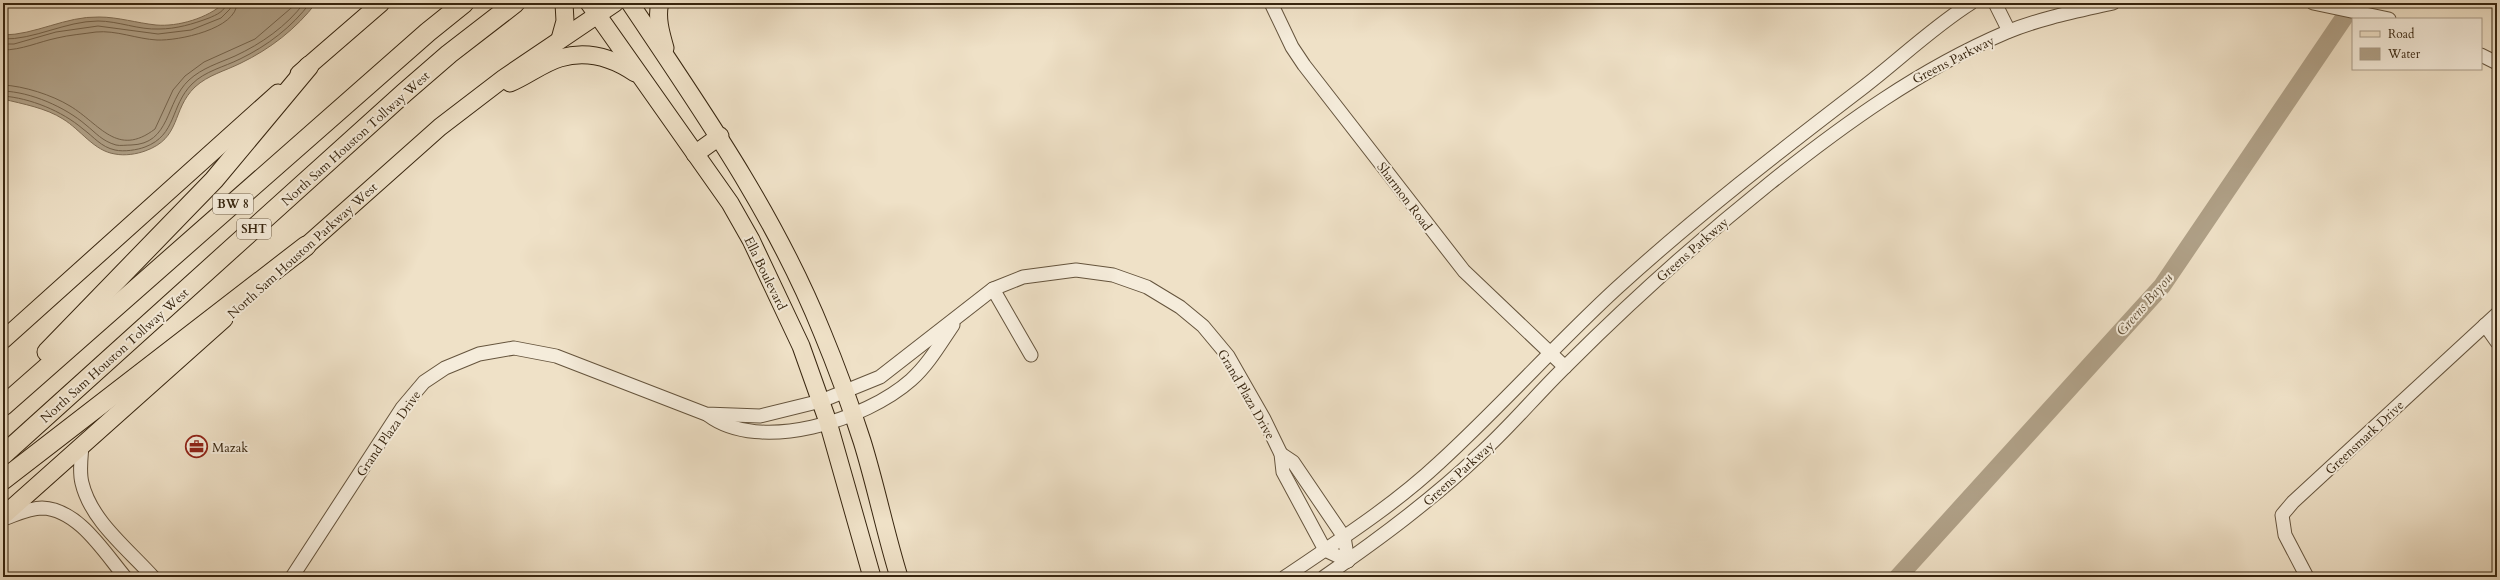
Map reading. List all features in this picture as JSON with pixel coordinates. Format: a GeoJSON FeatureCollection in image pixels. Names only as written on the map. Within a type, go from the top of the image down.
{"type":"FeatureCollection","features":[{"type":"Feature","properties":{"kind":"highway","name":"BW 8"},"geometry":{"type":"LineString","coordinates":[[3,406],[428,32],[464,3]]}},
{"type":"Feature","properties":{"kind":"highway","name":"North Sam Houston Tollway West"},"geometry":{"type":"LineString","coordinates":[[3,456],[404,93],[449,54],[512,6]]}},
{"type":"Feature","properties":{"kind":"highway"},"geometry":{"type":"LineString","coordinates":[[3,398],[214,180],[309,66]]}},
{"type":"Feature","properties":{"kind":"highway"},"geometry":{"type":"LineString","coordinates":[[3,480],[306,246]]}},
{"type":"Feature","properties":{"kind":"main road"},"geometry":{"type":"LineString","coordinates":[[3,340],[381,3]]}},
{"type":"Feature","properties":{"kind":"main road"},"geometry":{"type":"LineString","coordinates":[[560,39],[565,21],[564,3]]}},
{"type":"Feature","properties":{"kind":"main road","name":"North Sam Houston Parkway West"},"geometry":{"type":"LineString","coordinates":[[3,517],[440,127],[484,93],[560,39],[593,9],[615,3]]}},
{"type":"Feature","properties":{"kind":"main road","name":"Ella Boulevard"},"geometry":{"type":"LineString","coordinates":[[630,3],[720,136],[774,230],[822,332],[845,393],[862,441],[897,570]]}},
{"type":"Feature","properties":{"kind":"main road"},"geometry":{"type":"LineString","coordinates":[[660,3],[658,9],[660,32],[667,53],[677,73]]}},
{"type":"Feature","properties":{"kind":"main road","name":"Ella Boulevard"},"geometry":{"type":"LineString","coordinates":[[593,9],[730,204],[751,240],[801,346],[828,422],[871,574]]}},
{"type":"Feature","properties":{"kind":"main road"},"geometry":{"type":"LineString","coordinates":[[484,93],[527,76],[559,58],[580,55],[609,58],[641,77]]}},
{"type":"Feature","properties":{"kind":"main road"},"geometry":{"type":"LineString","coordinates":[[695,154],[720,136]]}},
{"type":"Feature","properties":{"kind":"main road"},"geometry":{"type":"LineString","coordinates":[[751,240],[774,230]]}},
{"type":"Feature","properties":{"kind":"main road"},"geometry":{"type":"LineString","coordinates":[[871,574],[897,570]]}},
{"type":"Feature","properties":{"kind":"street","name":"Sharmon Road"},"geometry":{"type":"LineString","coordinates":[[1271,3],[1292,47],[1304,65],[1464,272],[1565,367]]}},
{"type":"Feature","properties":{"kind":"street","name":"Greens Parkway"},"geometry":{"type":"LineString","coordinates":[[1285,577],[1406,492],[1441,462],[1550,353],[1686,226],[1751,172],[1868,84],[1955,13],[1971,3]]}},
{"type":"Feature","properties":{"kind":"street"},"geometry":{"type":"LineString","coordinates":[[1996,3],[2010,31]]}},
{"type":"Feature","properties":{"kind":"street","name":"Greens Parkway"},"geometry":{"type":"LineString","coordinates":[[1324,577],[1411,514],[1456,476],[1506,429],[1565,367],[1640,294],[1693,246],[1834,134],[1896,90],[1960,54],[2010,31],[2055,17],[2113,3]]}},
{"type":"Feature","properties":{"kind":"street"},"geometry":{"type":"LineString","coordinates":[[2313,3],[2384,18]]}},
{"type":"Feature","properties":{"kind":"street"},"geometry":{"type":"LineString","coordinates":[[2482,56],[2497,63]]}},
{"type":"Feature","properties":{"kind":"street","name":"Grand Plaza Drive"},"geometry":{"type":"LineString","coordinates":[[706,414],[760,416],[821,402],[845,393],[890,371],[929,338],[956,320],[993,289],[1023,277],[1076,270],[1113,275],[1146,288],[1180,307],[1203,326],[1228,356],[1264,419],[1281,454],[1283,472],[1325,550]]}},
{"type":"Feature","properties":{"kind":"street"},"geometry":{"type":"LineString","coordinates":[[993,289],[1031,355]]}},
{"type":"Feature","properties":{"kind":"street","name":"Greensmark Drive"},"geometry":{"type":"LineString","coordinates":[[2307,577],[2285,535],[2282,515],[2293,502],[2497,314]]}},
{"type":"Feature","properties":{"kind":"street","name":"Grand Plaza Drive"},"geometry":{"type":"LineString","coordinates":[[292,577],[402,408],[424,382],[445,368],[479,354],[514,348],[556,356],[706,414],[719,424],[738,430],[756,432],[800,429],[852,415],[887,397],[911,380],[926,365],[956,320]]}},
{"type":"Feature","properties":{"kind":"street"},"geometry":{"type":"LineString","coordinates":[[2485,325],[2497,342]]}},
{"type":"Feature","properties":{"kind":"street"},"geometry":{"type":"LineString","coordinates":[[82,446],[81,482],[90,504],[98,517],[152,577]]}},
{"type":"Feature","properties":{"kind":"street","name":"Grand Plaza Drive"},"geometry":{"type":"LineString","coordinates":[[1281,454],[1292,462],[1344,537],[1348,561]]}},
{"type":"Feature","properties":{"kind":"street"},"geometry":{"type":"LineString","coordinates":[[1441,462],[1456,476]]}},
{"type":"Feature","properties":{"kind":"street"},"geometry":{"type":"LineString","coordinates":[[3,517],[41,508],[61,513],[72,519],[84,530],[125,577]]}},
{"type":"Feature","properties":{"kind":"street"},"geometry":{"type":"LineString","coordinates":[[1325,550],[1348,561]]}},
{"type":"Feature","properties":{"kind":"water"},"geometry":{"type":"Polygon","coordinates":[[[224,3],[316,3],[291,30],[272,45],[241,63],[205,79],[195,87],[187,96],[171,131],[165,139],[145,151],[127,155],[107,152],[94,145],[70,124],[56,115],[34,107],[3,99],[3,35],[27,32],[87,17],[113,18],[156,25],[174,25],[201,17],[210,13],[224,3]]]}},
{"type":"Feature","properties":{"kind":"waterway","name":"Greens Bayou"},"geometry":{"type":"LineString","coordinates":[[1898,577],[2162,286],[2354,3]]}},
{"type":"Feature","properties":{"kind":"place","name":"Mazak"},"geometry":{"type":"Point","coordinates":[196,447]}}]}
